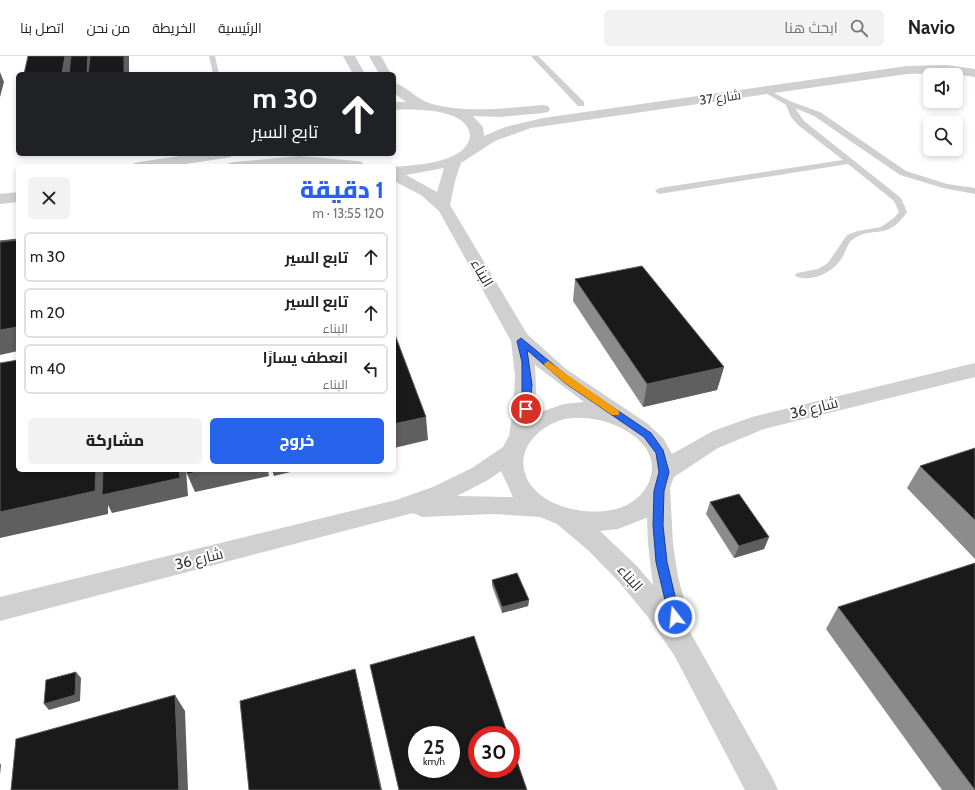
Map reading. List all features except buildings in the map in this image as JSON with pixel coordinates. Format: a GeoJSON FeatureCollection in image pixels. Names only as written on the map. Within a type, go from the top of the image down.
{"type":"FeatureCollection","features":[{"type":"Feature","properties":{"kind":"street"},"geometry":{"type":"LineString","coordinates":[[350,56],[358,72]]}},
{"type":"Feature","properties":{"kind":"street"},"geometry":{"type":"LineString","coordinates":[[375,56],[384,72]]}},
{"type":"Feature","properties":{"kind":"street","name":"شارع 37"},"geometry":{"type":"LineString","coordinates":[[452,112],[500,113],[581,104],[899,58]]}},
{"type":"Feature","properties":{"kind":"street","name":"شارع 37"},"geometry":{"type":"LineString","coordinates":[[396,170],[420,169],[455,160],[498,133],[534,123],[907,70],[946,69],[975,73]]}},
{"type":"Feature","properties":{"kind":"street"},"geometry":{"type":"LineString","coordinates":[[396,88],[422,106]]}},
{"type":"Feature","properties":{"kind":"street"},"geometry":{"type":"LineString","coordinates":[[396,106],[422,106],[452,112],[468,120],[476,131],[477,137],[470,150]]}},
{"type":"Feature","properties":{"kind":"street"},"geometry":{"type":"LineString","coordinates":[[154,164],[212,156]]}},
{"type":"Feature","properties":{"kind":"street"},"geometry":{"type":"LineString","coordinates":[[341,156],[357,164]]}},
{"type":"Feature","properties":{"kind":"street"},"geometry":{"type":"LineString","coordinates":[[256,164],[299,160],[347,164]]}},
{"type":"Feature","properties":{"kind":"street"},"geometry":{"type":"LineString","coordinates":[[442,206],[447,181],[455,160]]}},
{"type":"Feature","properties":{"kind":"street","name":"البناء"},"geometry":{"type":"LineString","coordinates":[[396,176],[414,185],[442,206],[521,341],[526,362],[526,409],[516,444]]}},
{"type":"Feature","properties":{"kind":"street"},"geometry":{"type":"LineString","coordinates":[[0,185],[16,183]]}},
{"type":"Feature","properties":{"kind":"street"},"geometry":{"type":"LineString","coordinates":[[0,199],[16,197]]}},
{"type":"Feature","properties":{"kind":"street","name":"البناء"},"geometry":{"type":"LineString","coordinates":[[521,341],[568,381],[628,421]]}},
{"type":"Feature","properties":{"kind":"street","name":"شارع 36"},"geometry":{"type":"LineString","coordinates":[[662,482],[693,451],[725,434],[760,422],[975,370]]}},
{"type":"Feature","properties":{"kind":"street"},"geometry":{"type":"LineString","coordinates":[[581,410],[606,412],[628,421],[648,435],[660,453],[662,482],[644,507],[622,519],[594,522],[566,518],[541,508],[522,491],[513,472],[516,444],[535,421],[557,412],[581,410]]}},
{"type":"Feature","properties":{"kind":"street","name":"شارع 36"},"geometry":{"type":"LineString","coordinates":[[0,609],[397,509],[441,494],[480,474],[516,444]]}},
{"type":"Feature","properties":{"kind":"street","name":"البناء"},"geometry":{"type":"LineString","coordinates":[[662,482],[658,525],[661,562],[670,602],[684,646]]}},
{"type":"Feature","properties":{"kind":"street","name":"شارع 36"},"geometry":{"type":"LineString","coordinates":[[397,509],[461,505],[541,508]]}},
{"type":"Feature","properties":{"kind":"street","name":"البناء"},"geometry":{"type":"LineString","coordinates":[[566,518],[598,544],[628,574],[657,608],[684,646],[762,790]]}},
{"type":"Feature","properties":{"kind":"lane"},"geometry":{"type":"LineString","coordinates":[[212,56],[216,72]]}},
{"type":"Feature","properties":{"kind":"lane"},"geometry":{"type":"LineString","coordinates":[[534,56],[581,104]]}},
{"type":"Feature","properties":{"kind":"lane"},"geometry":{"type":"LineString","coordinates":[[766,90],[789,104],[817,114],[903,173],[946,186],[975,191]]}},
{"type":"Feature","properties":{"kind":"lane"},"geometry":{"type":"LineString","coordinates":[[789,104],[795,117],[898,200],[903,212],[896,223],[881,230],[861,232],[848,238],[831,268],[817,274],[800,275]]}},
{"type":"Feature","properties":{"kind":"lane"},"geometry":{"type":"LineString","coordinates":[[658,192],[851,161]]}},
{"type":"Feature","properties":{"kind":"slow traffic"},"geometry":{"type":"LineString","coordinates":[[548,364],[568,381],[615,413]]}},
{"type":"Feature","properties":{"kind":"route"},"geometry":{"type":"LineString","coordinates":[[526,409],[526,362],[521,341],[568,381],[648,435],[660,453],[664,472],[659,491],[658,525],[661,562],[675,617]]}}]}
